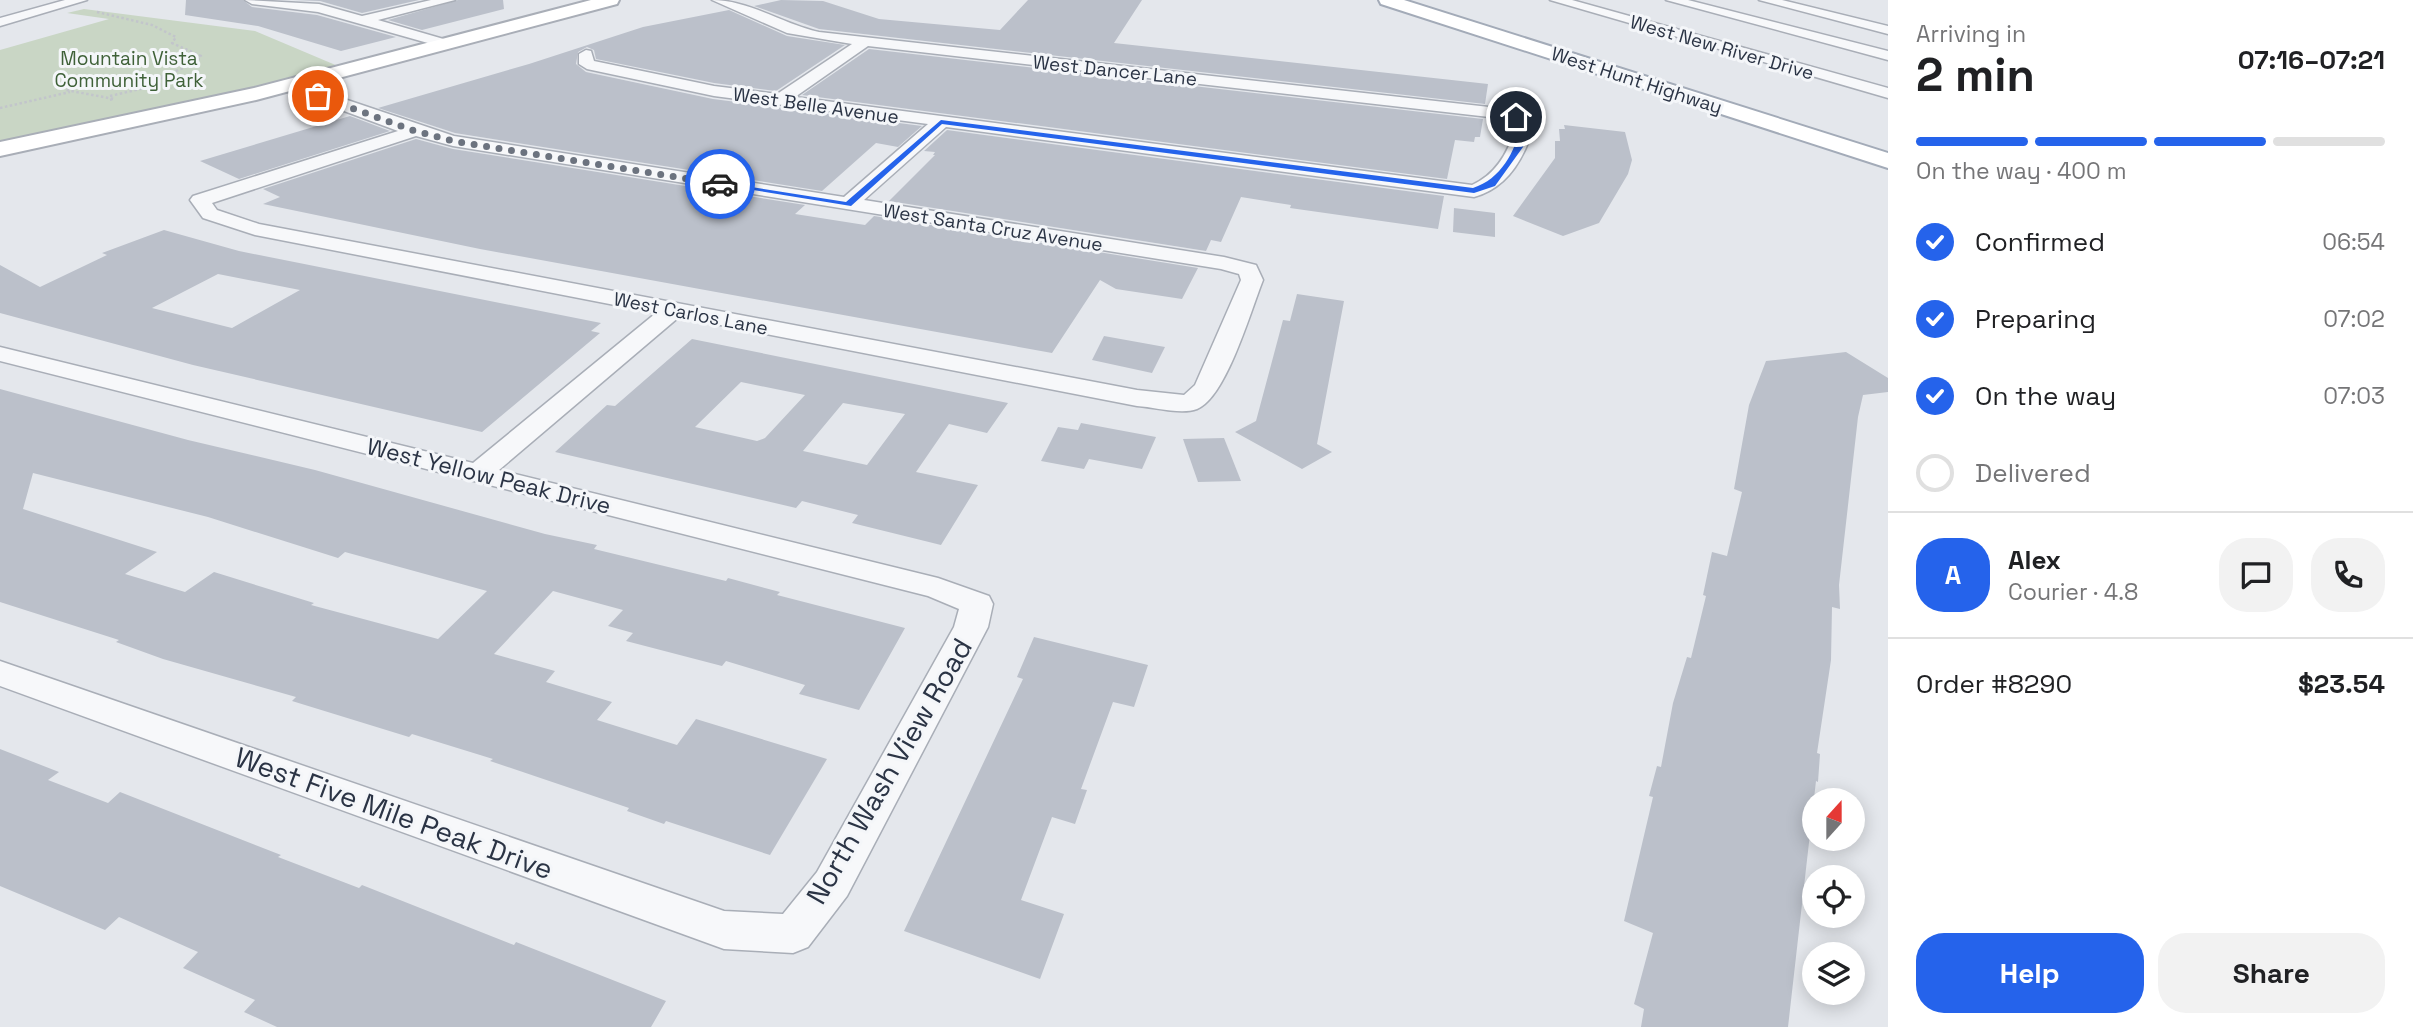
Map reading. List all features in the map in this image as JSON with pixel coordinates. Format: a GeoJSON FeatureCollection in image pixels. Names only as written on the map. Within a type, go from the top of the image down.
{"type":"FeatureCollection","features":[{"type":"Feature","properties":{"kind":"street"},"geometry":{"type":"LineString","coordinates":[[0,22],[80,0]]}},
{"type":"Feature","properties":{"kind":"street"},"geometry":{"type":"LineString","coordinates":[[252,0],[320,8],[442,43]]}},
{"type":"Feature","properties":{"kind":"street"},"geometry":{"type":"LineString","coordinates":[[367,20],[448,0]]}},
{"type":"Feature","properties":{"kind":"street"},"geometry":{"type":"LineString","coordinates":[[0,149],[153,118],[611,0]]}},
{"type":"Feature","properties":{"kind":"street","name":"West Dancer Lane"},"geometry":{"type":"LineString","coordinates":[[720,0],[792,30],[866,41],[1516,117],[1525,125],[1520,147],[1492,185],[1474,191]]}},
{"type":"Feature","properties":{"kind":"street","name":"West Hunt Highway"},"geometry":{"type":"LineString","coordinates":[[1387,0],[1888,161]]}},
{"type":"Feature","properties":{"kind":"street","name":"West New River Drive"},"geometry":{"type":"LineString","coordinates":[[1557,0],[1888,93]]}},
{"type":"Feature","properties":{"kind":"street"},"geometry":{"type":"LineString","coordinates":[[1673,0],[1888,56]]}},
{"type":"Feature","properties":{"kind":"street"},"geometry":{"type":"LineString","coordinates":[[1766,0],[1888,30]]}},
{"type":"Feature","properties":{"kind":"street"},"geometry":{"type":"LineString","coordinates":[[780,100],[866,41]]}},
{"type":"Feature","properties":{"kind":"street","name":"West Belle Avenue"},"geometry":{"type":"LineString","coordinates":[[586,54],[587,64],[714,91],[1474,191]]}},
{"type":"Feature","properties":{"kind":"street","name":"West Santa Cruz Avenue"},"geometry":{"type":"LineString","coordinates":[[288,85],[415,131],[516,152],[1224,263],[1248,270],[1252,280],[1206,389],[1190,402]]}},
{"type":"Feature","properties":{"kind":"street"},"geometry":{"type":"LineString","coordinates":[[848,204],[941,122]]}},
{"type":"Feature","properties":{"kind":"street","name":"West Carlos Lane"},"geometry":{"type":"LineString","coordinates":[[415,131],[200,200],[210,214],[255,229],[1137,398],[1190,402]]}},
{"type":"Feature","properties":{"kind":"street"},"geometry":{"type":"LineString","coordinates":[[478,473],[673,310]]}},
{"type":"Feature","properties":{"kind":"street","name":"West Yellow Peak Drive"},"geometry":{"type":"LineString","coordinates":[[0,354],[938,588],[976,604]]}},
{"type":"Feature","properties":{"kind":"street","name":"North Wash View Road"},"geometry":{"type":"LineString","coordinates":[[793,934],[832,884],[971,627],[976,604]]}},
{"type":"Feature","properties":{"kind":"street","name":"West Five Mile Peak Drive"},"geometry":{"type":"LineString","coordinates":[[0,673],[724,930],[793,934]]}},
{"type":"Feature","properties":{"kind":"path"},"geometry":{"type":"LineString","coordinates":[[62,5],[121,15],[174,33],[176,37],[172,43],[201,56],[194,64],[160,77],[164,84],[176,90]]}},
{"type":"Feature","properties":{"kind":"path"},"geometry":{"type":"LineString","coordinates":[[0,108],[71,92],[110,96],[201,75]]}},
{"type":"Feature","properties":{"kind":"path"},"geometry":{"type":"LineString","coordinates":[[71,92],[66,90],[75,87]]}},
{"type":"Feature","properties":{"kind":"path"},"geometry":{"type":"LineString","coordinates":[[102,102],[114,99],[110,96]]}},
{"type":"Feature","properties":{"kind":"green space","name":"Mountain Vista Community Park"},"geometry":{"type":"Polygon","coordinates":[[[84,9],[255,31],[345,69],[0,149],[0,50],[109,19],[67,13],[84,9]]]}},
{"type":"Feature","properties":{"kind":"building"},"geometry":{"type":"Polygon","coordinates":[[[186,0],[243,0],[252,7],[317,15],[396,37],[341,51],[258,26],[185,15],[186,0]]]}},
{"type":"Feature","properties":{"kind":"building"},"geometry":{"type":"Polygon","coordinates":[[[294,0],[419,0],[362,13],[320,1],[294,0]]]}},
{"type":"Feature","properties":{"kind":"building"},"geometry":{"type":"Polygon","coordinates":[[[458,0],[503,0],[504,9],[422,30],[388,20],[458,0]]]}},
{"type":"Feature","properties":{"kind":"building"},"geometry":{"type":"Polygon","coordinates":[[[781,0],[823,1],[879,19],[1000,30],[1028,0],[1142,0],[1114,43],[1488,84],[1485,104],[819,29],[754,6],[781,0]]]}},
{"type":"Feature","properties":{"kind":"building"},"geometry":{"type":"Polygon","coordinates":[[[729,10],[787,36],[845,45],[776,91],[714,83],[596,59],[594,50],[587,47],[578,52],[576,64],[586,72],[713,99],[922,126],[898,147],[876,143],[822,191],[455,133],[378,108],[643,27],[729,10]]]}},
{"type":"Feature","properties":{"kind":"building"},"geometry":{"type":"Polygon","coordinates":[[[869,49],[1483,119],[1480,137],[1475,137],[1474,142],[1455,140],[1447,179],[802,95],[869,49]]]}},
{"type":"Feature","properties":{"kind":"building"},"geometry":{"type":"Polygon","coordinates":[[[350,116],[390,131],[239,179],[200,161],[350,116]]]}},
{"type":"Feature","properties":{"kind":"building"},"geometry":{"type":"Polygon","coordinates":[[[1564,125],[1625,132],[1632,160],[1628,174],[1599,223],[1563,236],[1513,216],[1555,158],[1555,141],[1560,141],[1559,129],[1565,129],[1564,125]]]}},
{"type":"Feature","properties":{"kind":"building"},"geometry":{"type":"Polygon","coordinates":[[[947,130],[1444,196],[1438,229],[1290,208],[1291,205],[1241,197],[1221,242],[1211,240],[1206,251],[889,201],[935,155],[935,152],[924,151],[947,130]]]}},
{"type":"Feature","properties":{"kind":"building"},"geometry":{"type":"Polygon","coordinates":[[[416,139],[453,149],[805,205],[795,214],[865,225],[874,216],[1198,268],[1182,299],[1116,289],[1100,280],[1052,353],[480,249],[263,204],[280,197],[263,189],[416,139]]]}},
{"type":"Feature","properties":{"kind":"building"},"geometry":{"type":"Polygon","coordinates":[[[1454,208],[1495,213],[1495,237],[1453,232],[1454,208]]]}},
{"type":"Feature","properties":{"kind":"building"},"geometry":{"type":"Polygon","coordinates":[[[164,230],[239,251],[601,323],[591,331],[600,333],[482,432],[193,365],[0,313],[0,265],[40,287],[107,255],[102,253],[164,230]],[[218,274],[152,308],[232,328],[300,290],[218,274]]]}},
{"type":"Feature","properties":{"kind":"building"},"geometry":{"type":"Polygon","coordinates":[[[1297,294],[1344,301],[1317,444],[1332,452],[1302,469],[1235,432],[1256,421],[1283,320],[1290,321],[1297,294]]]}},
{"type":"Feature","properties":{"kind":"building"},"geometry":{"type":"Polygon","coordinates":[[[1104,336],[1165,347],[1152,373],[1092,360],[1104,336]]]}},
{"type":"Feature","properties":{"kind":"building"},"geometry":{"type":"Polygon","coordinates":[[[692,339],[1008,403],[987,433],[949,424],[916,472],[978,485],[941,545],[852,523],[858,515],[802,501],[796,508],[555,452],[607,405],[615,406],[692,339]],[[741,382],[695,427],[757,441],[765,438],[805,395],[741,382]],[[843,403],[803,451],[867,465],[905,414],[843,403]]]}},
{"type":"Feature","properties":{"kind":"building"},"geometry":{"type":"Polygon","coordinates":[[[1846,352],[1888,378],[1888,392],[1863,395],[1858,417],[1839,585],[1840,609],[1832,607],[1831,660],[1817,753],[1820,754],[1818,782],[1816,781],[1815,788],[1802,788],[1802,851],[1808,851],[1806,865],[1802,865],[1802,904],[1788,1027],[1641,1027],[1644,1009],[1634,1004],[1653,933],[1624,921],[1653,797],[1649,796],[1657,766],[1661,767],[1673,703],[1687,657],[1691,658],[1706,596],[1703,595],[1712,552],[1727,556],[1742,492],[1734,489],[1749,405],[1766,361],[1846,352]]]}},
{"type":"Feature","properties":{"kind":"building"},"geometry":{"type":"Polygon","coordinates":[[[0,389],[188,440],[315,470],[545,534],[597,545],[594,549],[726,581],[728,578],[780,592],[777,595],[905,628],[859,710],[799,694],[805,685],[726,661],[722,666],[626,641],[633,633],[608,626],[623,610],[553,591],[494,654],[555,671],[546,682],[612,702],[597,720],[677,745],[696,719],[827,759],[770,855],[666,821],[664,824],[627,811],[629,808],[490,761],[493,759],[412,734],[409,737],[292,701],[296,697],[163,659],[116,642],[119,640],[0,602],[0,389]],[[33,473],[23,509],[157,552],[125,574],[185,592],[214,572],[314,603],[311,605],[438,639],[487,591],[345,552],[338,558],[208,517],[33,473]]]}},
{"type":"Feature","properties":{"kind":"building"},"geometry":{"type":"Polygon","coordinates":[[[1081,423],[1156,437],[1142,469],[1089,459],[1084,469],[1041,461],[1058,427],[1078,430],[1081,423]]]}},
{"type":"Feature","properties":{"kind":"building"},"geometry":{"type":"Polygon","coordinates":[[[1224,438],[1241,481],[1198,482],[1183,439],[1224,438]]]}},
{"type":"Feature","properties":{"kind":"building"},"geometry":{"type":"Polygon","coordinates":[[[1034,637],[1148,665],[1134,707],[1113,702],[1081,789],[1087,790],[1075,824],[1052,817],[1021,900],[1064,914],[1040,979],[904,931],[1023,679],[1017,677],[1034,637]]]}},
{"type":"Feature","properties":{"kind":"building"},"geometry":{"type":"Polygon","coordinates":[[[0,749],[59,772],[48,780],[108,803],[120,792],[281,855],[278,857],[359,888],[362,885],[514,945],[516,942],[666,1001],[651,1027],[277,1027],[244,1012],[255,1000],[183,968],[198,952],[119,917],[105,930],[0,886],[0,749]]]}},
{"type":"Feature","properties":{"kind":"way so far"},"geometry":{"type":"LineString","coordinates":[[318,96],[415,131],[453,141],[720,184]]}},
{"type":"Feature","properties":{"kind":"route"},"geometry":{"type":"LineString","coordinates":[[720,184],[848,204],[941,122],[1474,191],[1492,185],[1520,147],[1525,125],[1516,117]]}}]}
